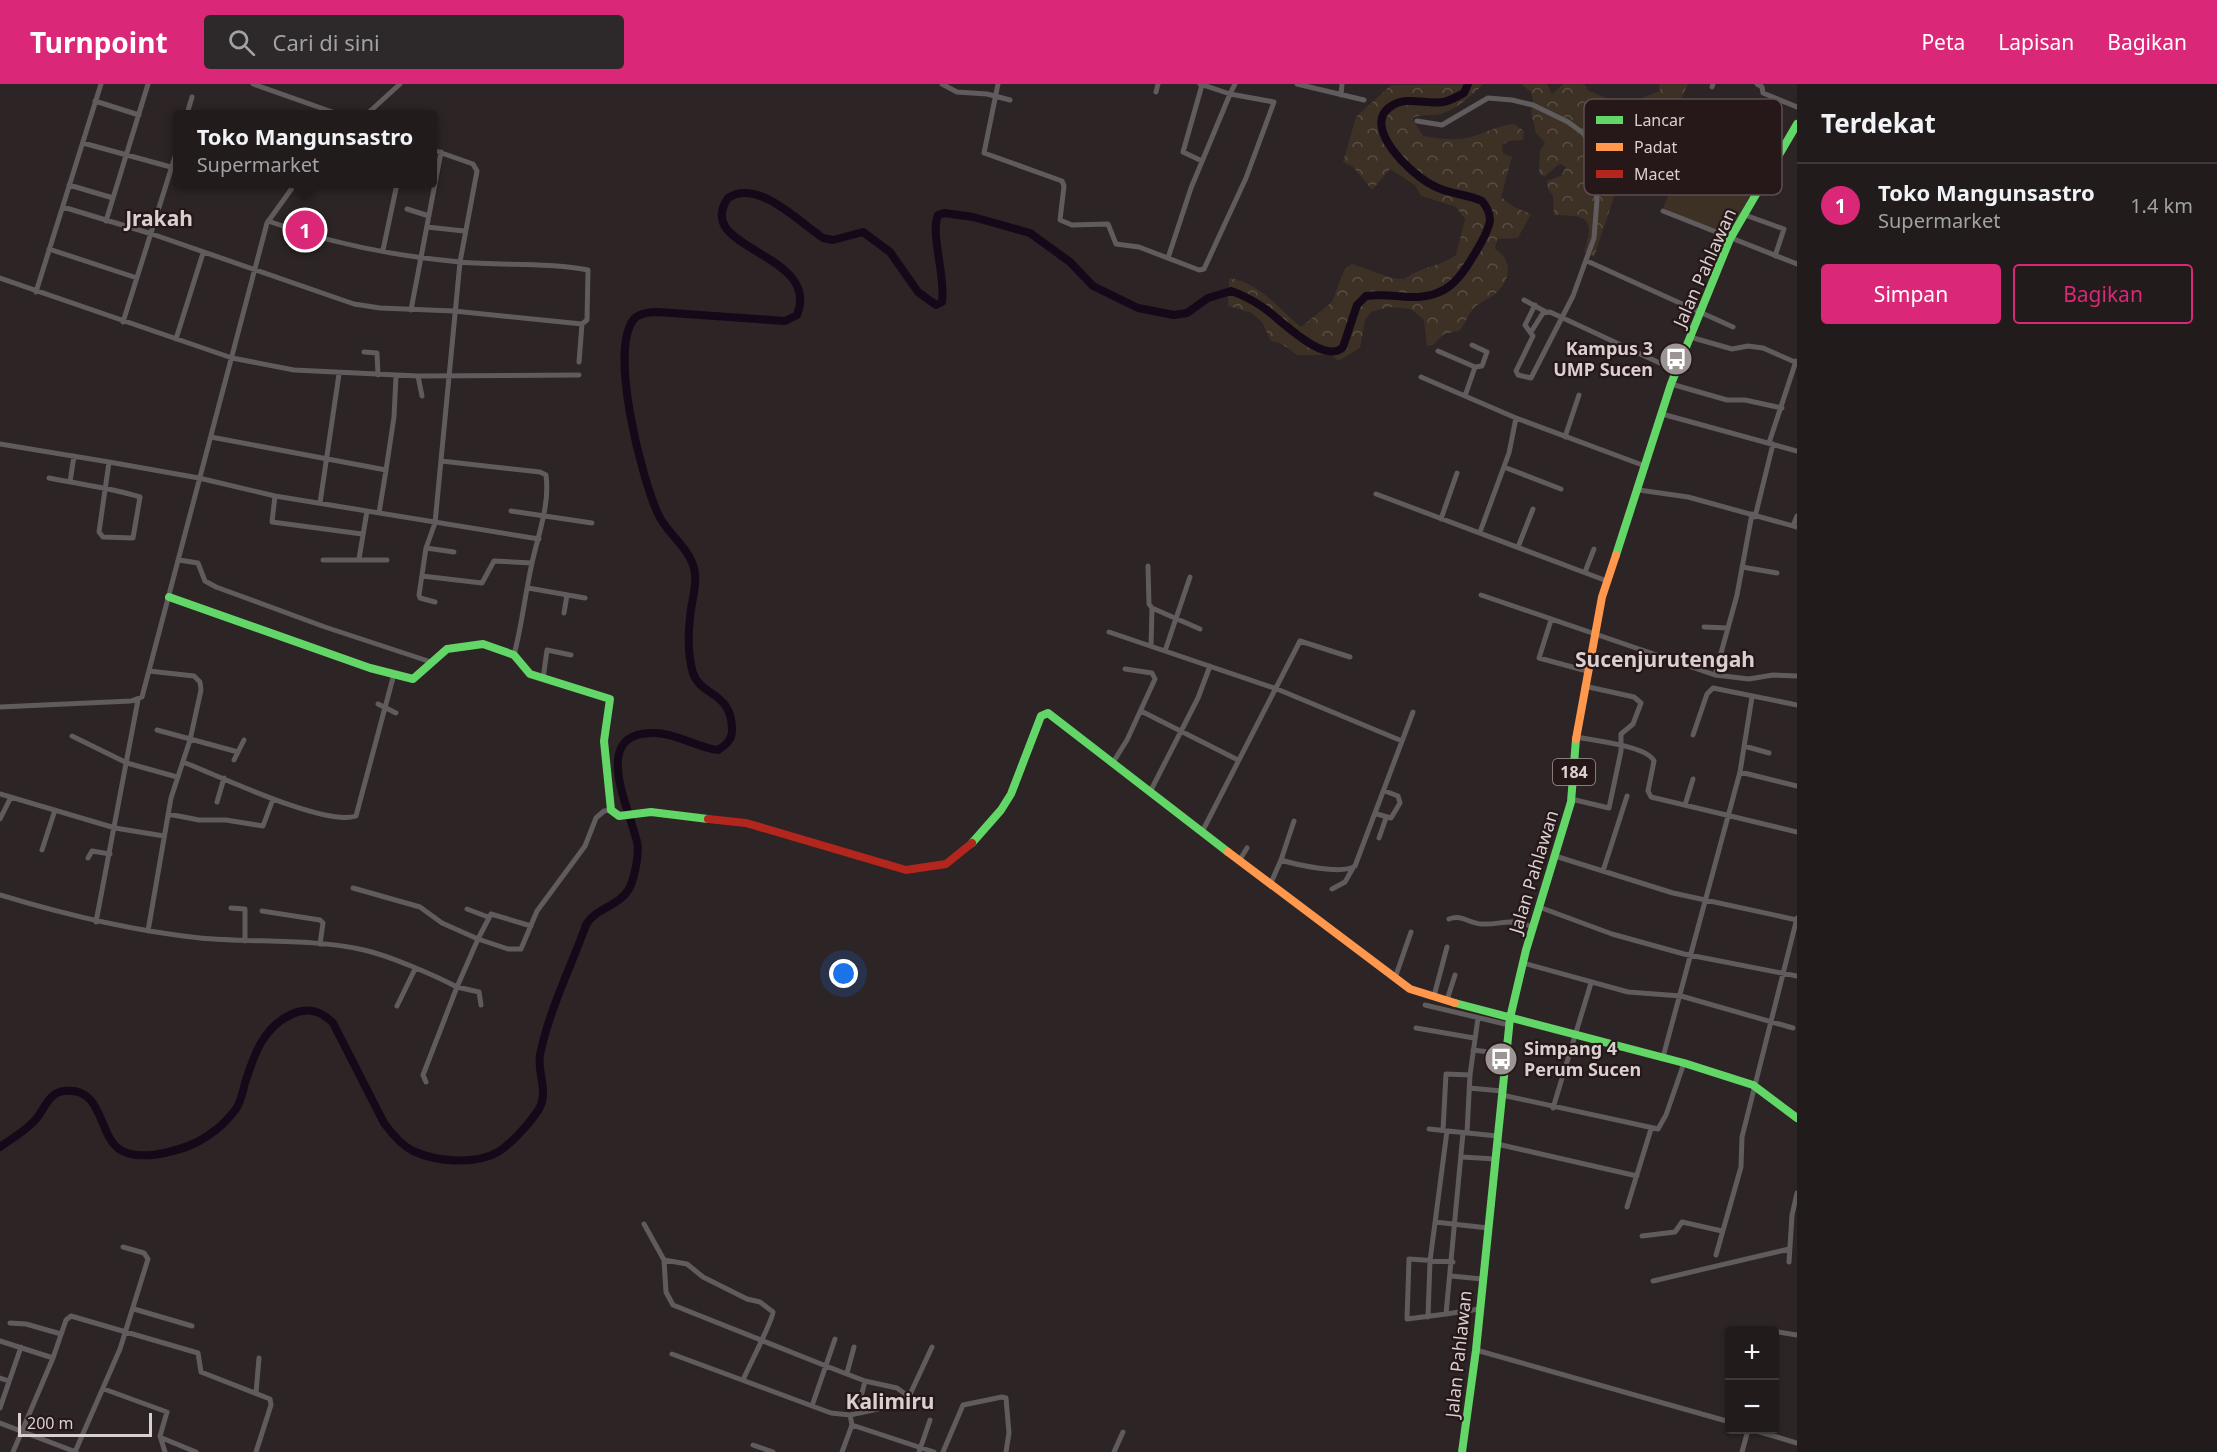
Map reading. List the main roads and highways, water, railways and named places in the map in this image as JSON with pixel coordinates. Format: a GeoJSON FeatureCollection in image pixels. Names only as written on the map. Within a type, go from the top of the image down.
{"type":"FeatureCollection","features":[{"type":"Feature","properties":{"kind":"waterway"},"geometry":{"type":"LineString","coordinates":[[0,1147],[24,1131],[39,1115],[47,1102],[54,1095],[64,1091],[77,1091],[86,1096],[93,1103],[112,1142],[119,1149],[128,1153],[152,1155],[191,1145],[217,1129],[236,1109],[241,1100],[252,1062],[267,1034],[282,1020],[304,1011],[319,1013],[333,1023],[384,1123],[397,1139],[413,1151],[444,1160],[478,1159],[498,1152],[531,1120],[539,1109],[543,1096],[540,1055],[544,1038],[586,925],[596,914],[626,894],[635,872],[637,842],[618,774],[618,757],[623,744],[635,735],[656,733],[718,750],[728,742],[732,734],[731,717],[727,708],[722,701],[702,687],[693,673],[689,638],[695,587],[694,568],[688,554],[659,516],[644,475],[630,415],[625,355],[628,332],[636,317],[644,314],[658,312],[785,321],[797,315],[800,294],[792,277],[727,229],[722,215],[728,198],[739,193],[764,198],[777,204],[823,238],[833,240],[863,232],[890,252],[918,292],[936,305],[942,302],[943,292],[936,223],[938,215],[944,213],[973,217],[1030,233],[1070,262],[1093,286],[1138,308],[1174,315],[1187,313],[1208,298],[1231,291],[1260,305],[1314,346],[1335,351],[1343,347],[1357,305],[1366,296],[1423,297],[1435,294],[1445,289],[1461,275],[1484,237],[1490,217],[1482,201],[1445,191],[1425,181],[1392,150],[1381,125],[1384,114],[1399,102],[1437,103],[1446,101],[1464,93],[1468,84]]}},
{"type":"Feature","properties":{"kind":"place","name":"Toko Mangunsastro"},"geometry":{"type":"Point","coordinates":[305,230]}},
{"type":"Feature","properties":{"kind":"place","name":"Kampus 3 UMP Sucen"},"geometry":{"type":"Point","coordinates":[1676,359]}},
{"type":"Feature","properties":{"kind":"place","name":"Simpang 4 Perum Sucen"},"geometry":{"type":"Point","coordinates":[1501,1059]}},
{"type":"Feature","properties":{"kind":"district","name":"Jrakah"},"geometry":{"type":"Point","coordinates":[159,219]}},
{"type":"Feature","properties":{"kind":"district","name":"Sucenjurutengah"},"geometry":{"type":"Point","coordinates":[1665,660]}},
{"type":"Feature","properties":{"kind":"district","name":"Kalimiru"},"geometry":{"type":"Point","coordinates":[890,1402]}}]}
